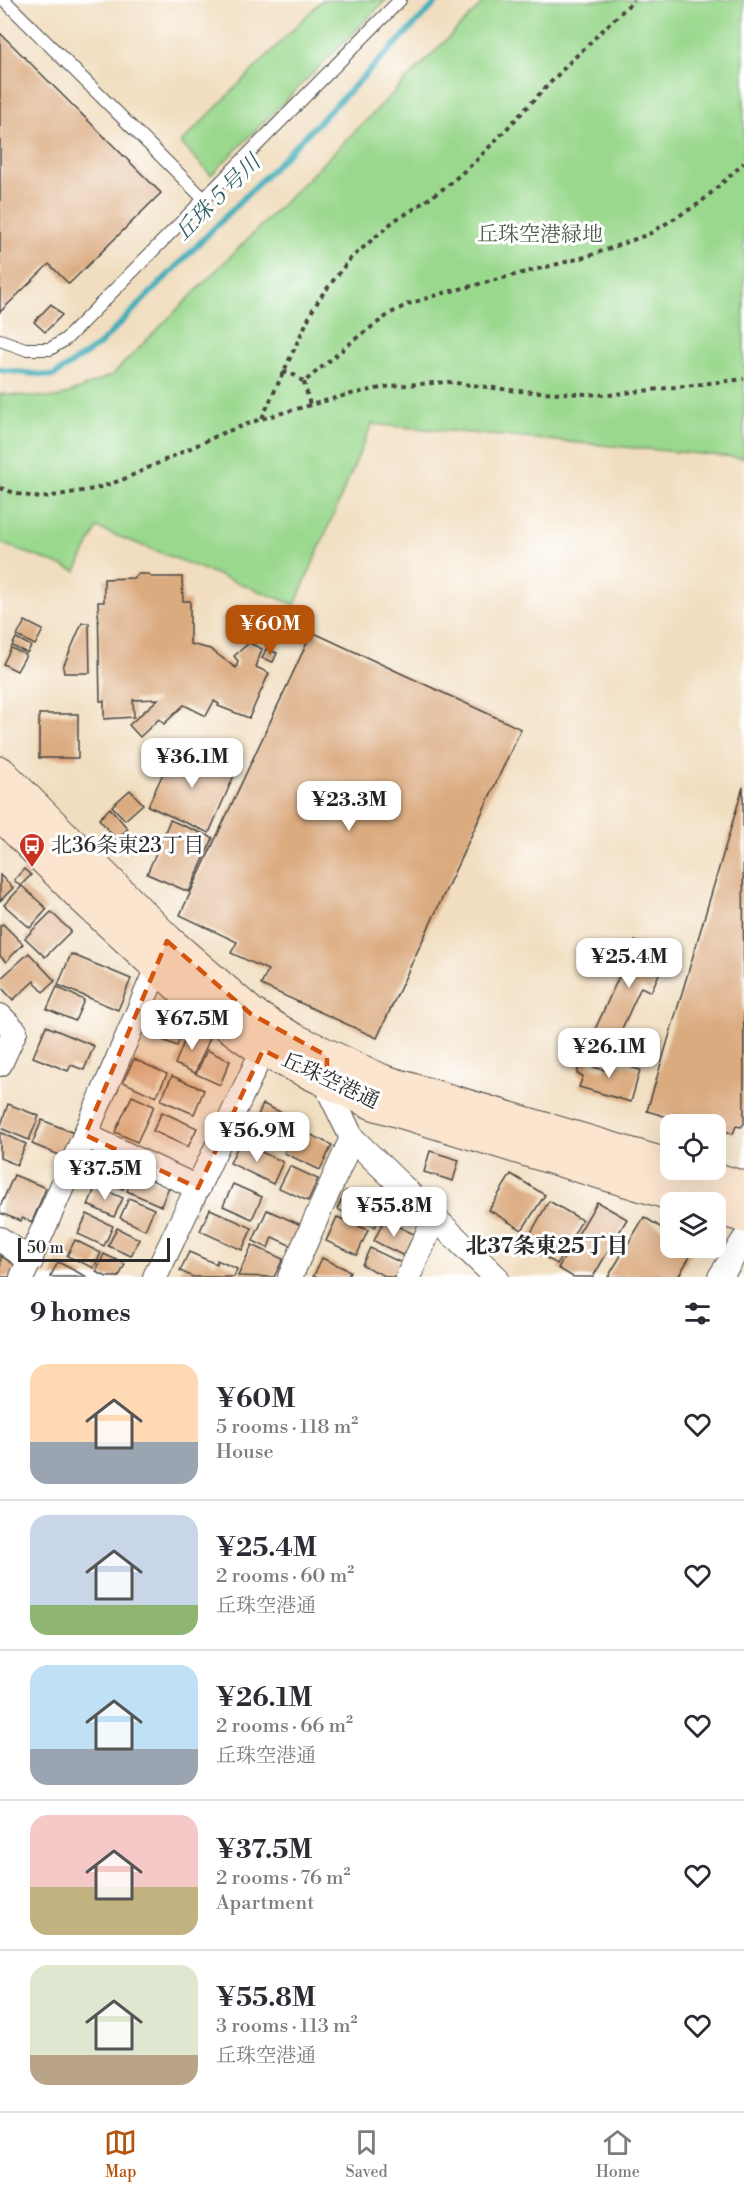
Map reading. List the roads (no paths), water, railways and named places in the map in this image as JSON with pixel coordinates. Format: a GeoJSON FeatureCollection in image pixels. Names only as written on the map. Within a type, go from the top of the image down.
{"type":"FeatureCollection","features":[{"type":"Feature","properties":{"kind":"main road","name":"丘珠空港通"},"geometry":{"type":"LineString","coordinates":[[0,773],[163,954]]}},
{"type":"Feature","properties":{"kind":"main road","name":"丘珠空港通"},"geometry":{"type":"LineString","coordinates":[[0,813],[84,898],[251,1014],[265,1037],[292,1040],[373,1103],[666,1192]]}},
{"type":"Feature","properties":{"kind":"main road","name":"丘珠空港通"},"geometry":{"type":"LineString","coordinates":[[327,1069],[382,1081],[660,1163]]}},
{"type":"Feature","properties":{"kind":"main road"},"geometry":{"type":"LineString","coordinates":[[717,1180],[744,1188]]}},
{"type":"Feature","properties":{"kind":"main road"},"geometry":{"type":"LineString","coordinates":[[726,1210],[744,1216]]}},
{"type":"Feature","properties":{"kind":"street"},"geometry":{"type":"LineString","coordinates":[[0,1239],[26,1269],[163,954]]}},
{"type":"Feature","properties":{"kind":"street"},"geometry":{"type":"LineString","coordinates":[[0,1016],[15,1031],[0,1064]]}},
{"type":"Feature","properties":{"kind":"street"},"geometry":{"type":"LineString","coordinates":[[155,1277],[198,1188],[265,1037]]}},
{"type":"Feature","properties":{"kind":"street"},"geometry":{"type":"LineString","coordinates":[[327,1069],[330,1093],[352,1138],[496,1277]]}},
{"type":"Feature","properties":{"kind":"street"},"geometry":{"type":"LineString","coordinates":[[85,1135],[198,1188]]}},
{"type":"Feature","properties":{"kind":"street"},"geometry":{"type":"LineString","coordinates":[[290,1277],[352,1138]]}},
{"type":"Feature","properties":{"kind":"street"},"geometry":{"type":"LineString","coordinates":[[408,1277],[435,1217]]}},
{"type":"Feature","properties":{"kind":"street"},"geometry":{"type":"LineString","coordinates":[[720,1277],[744,1240]]}},
{"type":"Feature","properties":{"kind":"lane"},"geometry":{"type":"LineString","coordinates":[[4,0],[204,199]]}},
{"type":"Feature","properties":{"kind":"lane"},"geometry":{"type":"LineString","coordinates":[[0,340],[25,350],[50,350],[66,339],[400,0]]}},
{"type":"Feature","properties":{"kind":"waterway","name":"丘珠５号川"},"geometry":{"type":"LineString","coordinates":[[0,370],[53,376],[99,345],[439,0]]}},
{"type":"Feature","properties":{"kind":"place","name":"北36条東23丁目"},"geometry":{"type":"Point","coordinates":[32,869]}},
{"type":"Feature","properties":{"kind":"district","name":"北37条東25丁目"},"geometry":{"type":"Point","coordinates":[547,1246]}},
{"type":"Feature","properties":{"kind":"park label","name":"丘珠空港緑地"},"geometry":{"type":"Point","coordinates":[540,235]}}]}
